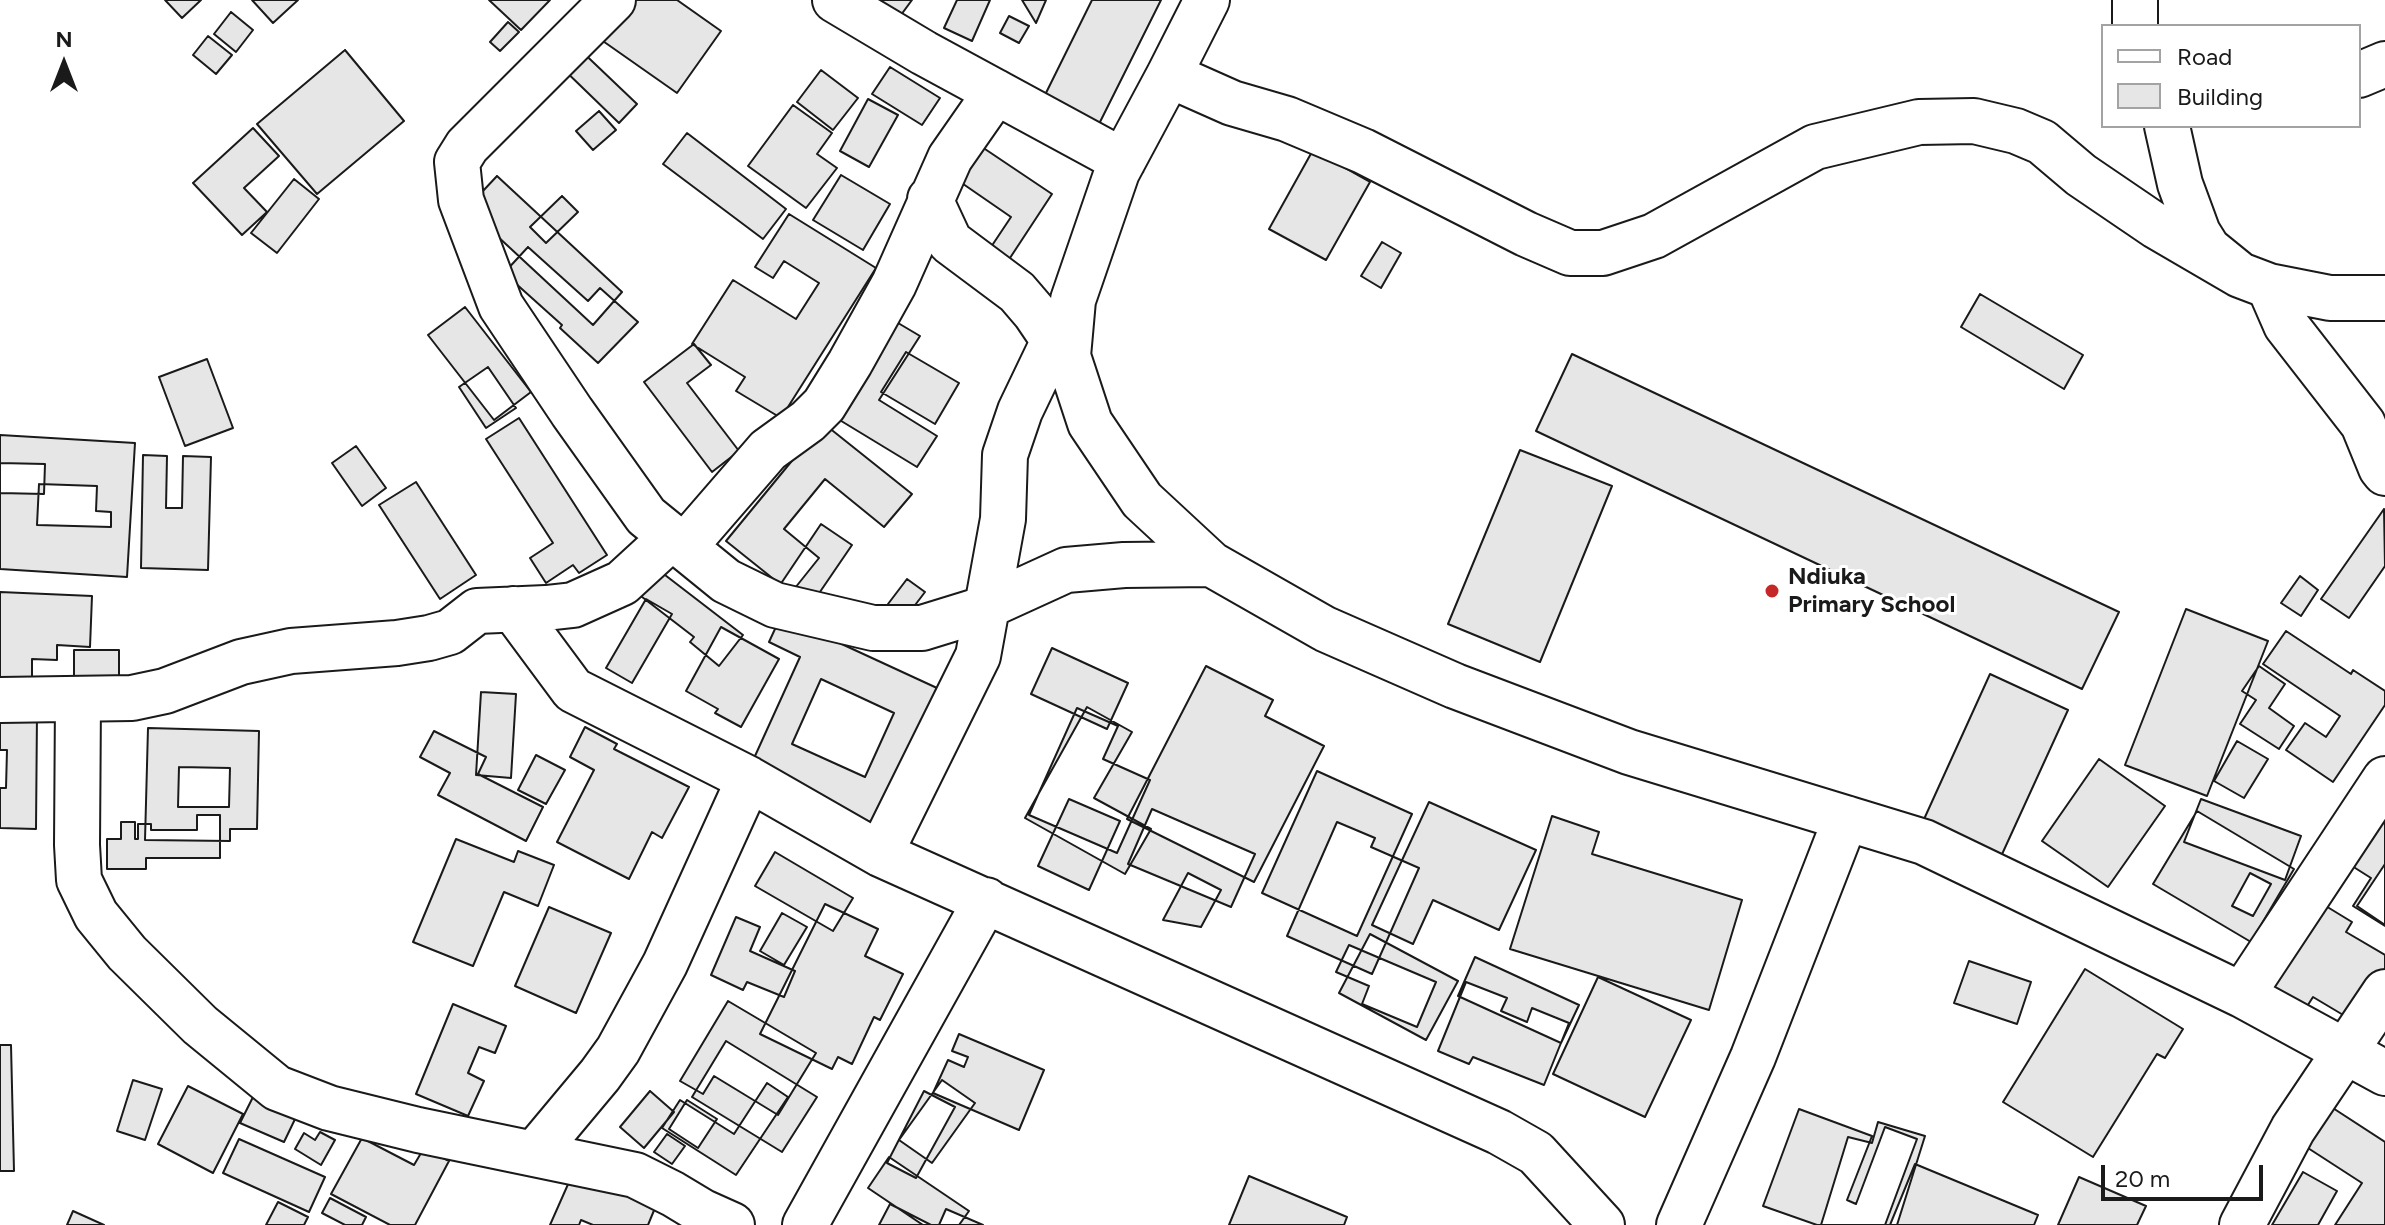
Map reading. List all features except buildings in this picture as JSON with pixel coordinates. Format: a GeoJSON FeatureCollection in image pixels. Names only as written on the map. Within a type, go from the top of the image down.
{"type":"FeatureCollection","features":[{"type":"Feature","properties":{"kind":"street"},"geometry":{"type":"LineString","coordinates":[[613,0],[467,146],[457,162],[461,200],[501,306],[646,516],[726,581],[775,605],[873,628],[922,628],[974,612],[1066,570],[1124,565],[1211,564]]}},
{"type":"Feature","properties":{"kind":"street"},"geometry":{"type":"LineString","coordinates":[[835,0],[924,53],[1123,161]]}},
{"type":"Feature","properties":{"kind":"street"},"geometry":{"type":"LineString","coordinates":[[880,854],[978,656],[1003,519],[1005,455],[1020,411],[1073,300],[1117,172],[1207,0]]}},
{"type":"Feature","properties":{"kind":"street"},"geometry":{"type":"LineString","coordinates":[[2135,0],[2135,24]]}},
{"type":"Feature","properties":{"kind":"street"},"geometry":{"type":"LineString","coordinates":[[2361,74],[2385,64]]}},
{"type":"Feature","properties":{"kind":"street"},"geometry":{"type":"LineString","coordinates":[[1169,75],[1232,103],[1287,119],[1363,151],[1526,234],[1570,253],[1603,253],[1654,236],[1815,147],[1919,122],[1974,121],[2016,131],[2042,142],[2081,175],[2156,226],[2254,280],[2330,298],[2385,298]]}},
{"type":"Feature","properties":{"kind":"street"},"geometry":{"type":"LineString","coordinates":[[0,700],[132,698],[165,691],[241,662],[291,651],[429,638],[450,632],[477,611],[573,605],[622,583],[678,542],[768,450],[808,421],[824,405],[894,284],[950,158],[996,92]]}},
{"type":"Feature","properties":{"kind":"street"},"geometry":{"type":"LineString","coordinates":[[2167,128],[2180,184],[2198,233],[2208,249],[2254,280],[2363,424],[2385,473]]}},
{"type":"Feature","properties":{"kind":"street"},"geometry":{"type":"LineString","coordinates":[[930,199],[950,242],[1017,292],[1054,341]]}},
{"type":"Feature","properties":{"kind":"street"},"geometry":{"type":"LineString","coordinates":[[1073,300],[1068,356],[1090,423],[1142,500],[1211,564],[1325,629],[1455,686],[1629,752],[1924,842],[2242,995],[2385,1073]]}},
{"type":"Feature","properties":{"kind":"street"},"geometry":{"type":"LineString","coordinates":[[573,690],[573,657],[581,628],[597,595]]}},
{"type":"Feature","properties":{"kind":"street"},"geometry":{"type":"LineString","coordinates":[[513,609],[573,690],[749,779],[880,854],[1499,1132],[1536,1153],[1602,1225]]}},
{"type":"Feature","properties":{"kind":"street"},"geometry":{"type":"LineString","coordinates":[[78,699],[79,880],[96,915],[137,963],[200,1025],[277,1088],[329,1108],[418,1130],[635,1175],[732,1225]]}},
{"type":"Feature","properties":{"kind":"street"},"geometry":{"type":"LineString","coordinates":[[534,1154],[618,1050],[665,964],[749,779]]}},
{"type":"Feature","properties":{"kind":"street"},"geometry":{"type":"LineString","coordinates":[[2242,995],[2385,779]]}},
{"type":"Feature","properties":{"kind":"street"},"geometry":{"type":"LineString","coordinates":[[1679,1225],[1753,1057],[1846,818]]}},
{"type":"Feature","properties":{"kind":"street"},"geometry":{"type":"LineString","coordinates":[[805,1225],[986,900]]}},
{"type":"Feature","properties":{"kind":"street"},"geometry":{"type":"LineString","coordinates":[[2242,1225],[2293,1129],[2385,992]]}},
{"type":"Feature","properties":{"kind":"place","name":"Ndiuka Primary School"},"geometry":{"type":"Point","coordinates":[1772,591]}}]}
